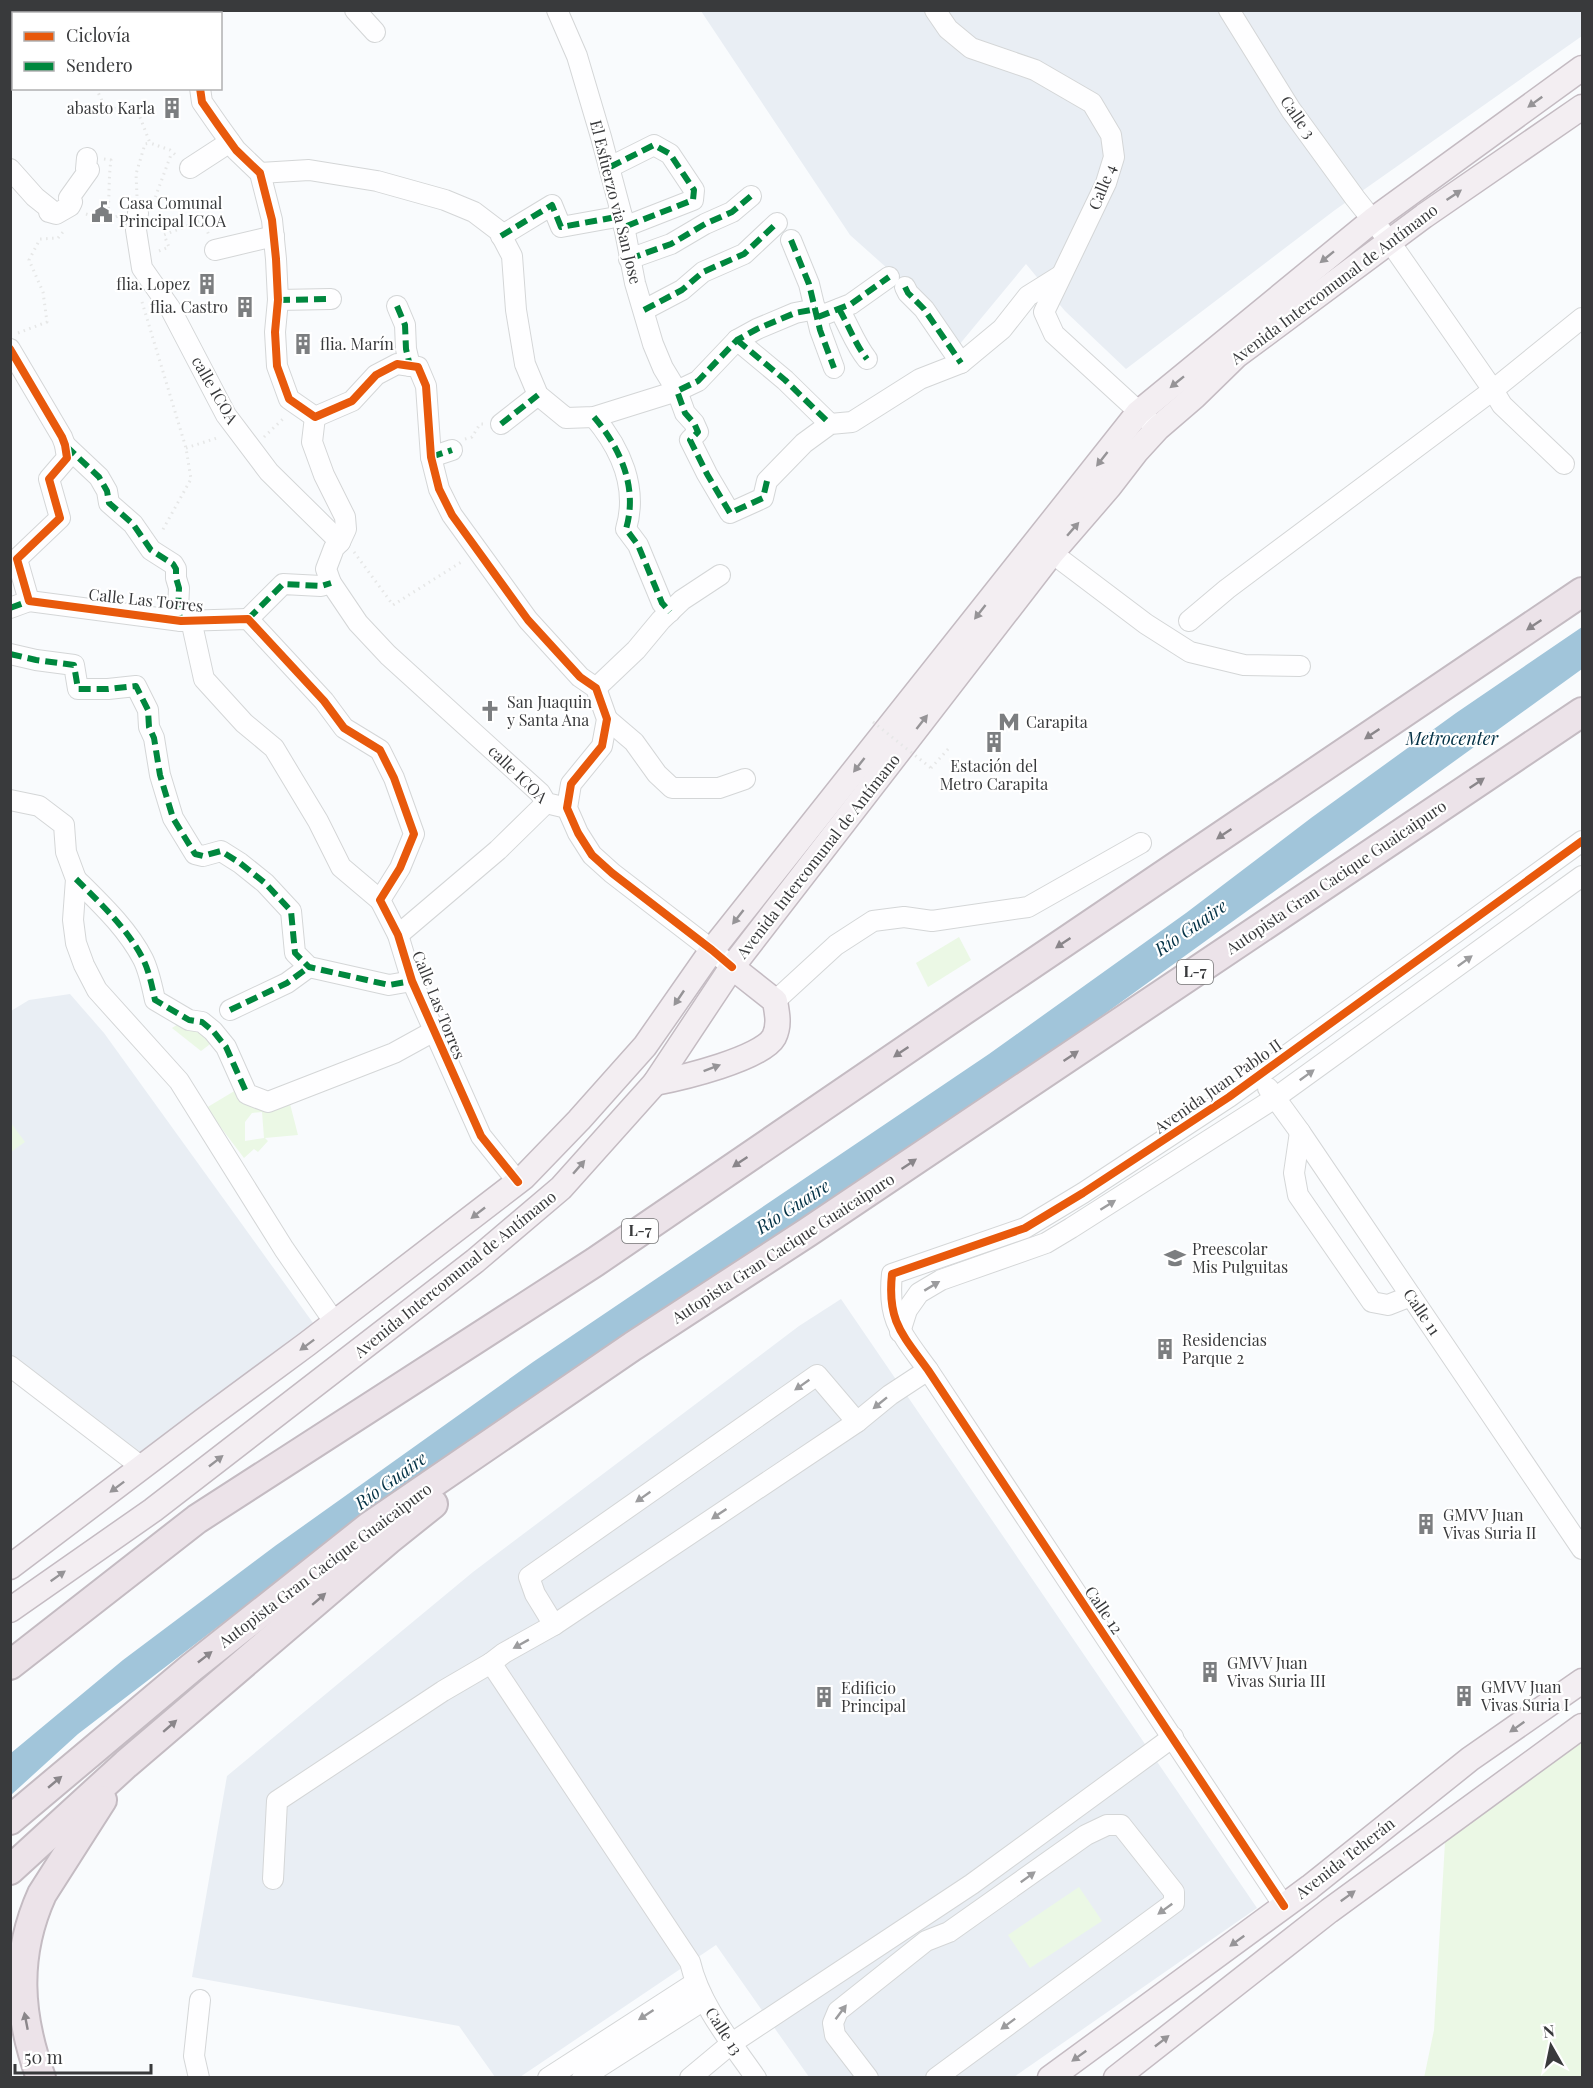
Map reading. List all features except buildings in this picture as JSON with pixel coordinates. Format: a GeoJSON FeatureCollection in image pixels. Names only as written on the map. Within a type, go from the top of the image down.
{"type":"FeatureCollection","features":[{"type":"Feature","properties":{"kind":"highway","name":"L-7"},"geometry":{"type":"LineString","coordinates":[[10,1665],[197,1519],[596,1262],[973,1003],[1582,592]]}},
{"type":"Feature","properties":{"kind":"highway","name":"Autopista Gran Cacique Guaicaipuro"},"geometry":{"type":"LineString","coordinates":[[10,1820],[190,1668],[370,1526],[633,1346],[808,1232],[1582,712]]}},
{"type":"Feature","properties":{"kind":"highway"},"geometry":{"type":"LineString","coordinates":[[10,1870],[126,1764],[388,1540],[633,1346]]}},
{"type":"Feature","properties":{"kind":"highway"},"geometry":{"type":"LineString","coordinates":[[41,2078],[31,2048],[24,2013],[21,1978],[34,1911],[54,1872],[126,1764]]}},
{"type":"Feature","properties":{"kind":"main road","name":"Avenida Intercomunal de Antímano"},"geometry":{"type":"LineString","coordinates":[[10,1567],[335,1323],[518,1182],[628,1067],[661,1025],[712,950],[1138,413],[1373,220],[1582,68]]}},
{"type":"Feature","properties":{"kind":"main road","name":"Avenida Intercomunal de Antímano"},"geometry":{"type":"LineString","coordinates":[[10,1610],[153,1510],[336,1370],[506,1235],[561,1188],[655,1083],[732,967],[1052,553],[1158,428],[1236,356],[1424,216],[1582,107]]}},
{"type":"Feature","properties":{"kind":"main road"},"geometry":{"type":"LineString","coordinates":[[655,1083],[694,1075],[757,1052],[767,1046],[774,1036],[779,1023],[775,1000],[732,967]]}},
{"type":"Feature","properties":{"kind":"main road","name":"Avenida Teherán"},"geometry":{"type":"LineString","coordinates":[[1050,2078],[1310,1887],[1470,1759],[1582,1681]]}},
{"type":"Feature","properties":{"kind":"main road","name":"Avenida Teherán"},"geometry":{"type":"LineString","coordinates":[[1116,2078],[1329,1911],[1582,1725]]}},
{"type":"Feature","properties":{"kind":"street"},"geometry":{"type":"LineString","coordinates":[[355,10],[375,32]]}},
{"type":"Feature","properties":{"kind":"street","name":"El Esfuerzo via San Jose"},"geometry":{"type":"LineString","coordinates":[[557,10],[577,56],[610,167],[629,259],[653,344],[663,368],[677,391],[685,413],[698,432],[690,440],[706,474],[730,513],[764,498],[767,480],[804,443],[830,424]]}},
{"type":"Feature","properties":{"kind":"street","name":"Calle 4"},"geometry":{"type":"LineString","coordinates":[[935,10],[948,29],[971,48],[1035,70],[1092,103],[1111,135],[1114,157],[1106,183],[1044,312],[1054,334],[1138,413],[1158,428]]}},
{"type":"Feature","properties":{"kind":"street","name":"Calle 3"},"geometry":{"type":"LineString","coordinates":[[1229,10],[1291,110],[1390,242]]}},
{"type":"Feature","properties":{"kind":"street"},"geometry":{"type":"LineString","coordinates":[[200,90],[202,102],[230,142],[260,173],[274,236],[278,300],[275,332],[277,366],[289,399],[315,417]]}},
{"type":"Feature","properties":{"kind":"street"},"geometry":{"type":"LineString","coordinates":[[190,168],[230,142]]}},
{"type":"Feature","properties":{"kind":"street"},"geometry":{"type":"LineString","coordinates":[[501,236],[552,205],[561,226],[623,222],[693,200],[694,190],[670,154],[654,145],[610,167]]}},
{"type":"Feature","properties":{"kind":"street"},"geometry":{"type":"LineString","coordinates":[[10,169],[35,197],[50,209],[49,212],[56,214],[70,206],[72,202],[69,198],[89,170],[86,169],[87,158]]}},
{"type":"Feature","properties":{"kind":"street"},"geometry":{"type":"LineString","coordinates":[[260,173],[309,170],[377,181],[445,200],[474,212],[499,231],[512,256],[516,310],[525,364],[538,395],[566,418],[594,417],[677,391],[698,381],[737,340],[757,329],[795,313],[817,313],[839,309],[897,282],[924,309],[961,363]]}},
{"type":"Feature","properties":{"kind":"street"},"geometry":{"type":"LineString","coordinates":[[629,259],[671,244],[705,224],[732,212],[751,196]]}},
{"type":"Feature","properties":{"kind":"street","name":"calle ICOA"},"geometry":{"type":"LineString","coordinates":[[138,213],[136,230],[141,263],[170,308],[226,414],[269,472],[341,539]]}},
{"type":"Feature","properties":{"kind":"street"},"geometry":{"type":"LineString","coordinates":[[644,310],[682,290],[703,272],[744,254],[777,223]]}},
{"type":"Feature","properties":{"kind":"street"},"geometry":{"type":"LineString","coordinates":[[215,250],[274,236]]}},
{"type":"Feature","properties":{"kind":"street"},"geometry":{"type":"LineString","coordinates":[[790,240],[809,284],[820,330],[834,368]]}},
{"type":"Feature","properties":{"kind":"street"},"geometry":{"type":"LineString","coordinates":[[1390,242],[1502,405],[1564,464]]}},
{"type":"Feature","properties":{"kind":"street"},"geometry":{"type":"LineString","coordinates":[[737,340],[785,380],[830,424],[852,422],[920,379],[961,363],[1002,329],[1028,296],[1060,276]]}},
{"type":"Feature","properties":{"kind":"street"},"geometry":{"type":"LineString","coordinates":[[278,300],[331,299]]}},
{"type":"Feature","properties":{"kind":"street"},"geometry":{"type":"LineString","coordinates":[[397,306],[405,325],[410,366]]}},
{"type":"Feature","properties":{"kind":"street"},"geometry":{"type":"LineString","coordinates":[[839,309],[850,328],[856,345],[867,359]]}},
{"type":"Feature","properties":{"kind":"street"},"geometry":{"type":"LineString","coordinates":[[1189,621],[1227,588],[1493,390],[1582,318]]}},
{"type":"Feature","properties":{"kind":"street"},"geometry":{"type":"LineString","coordinates":[[10,349],[66,445],[99,477],[107,491],[109,503],[133,524],[151,550],[176,568],[186,620],[204,679],[244,723],[274,748],[318,820],[341,867],[380,900],[400,868],[414,834],[394,778],[380,750],[344,728],[324,701],[248,619],[283,584],[321,586],[331,583],[326,570],[334,548],[346,529],[345,517],[324,475],[312,442],[315,417]]}},
{"type":"Feature","properties":{"kind":"street"},"geometry":{"type":"LineString","coordinates":[[315,417],[352,401],[376,375],[396,364],[418,367],[426,386],[431,457],[439,489],[452,514],[528,620],[580,677],[596,688],[607,719],[602,746],[571,784],[567,808],[578,833],[592,855],[612,873],[732,967]]}},
{"type":"Feature","properties":{"kind":"street"},"geometry":{"type":"LineString","coordinates":[[501,424],[538,395]]}},
{"type":"Feature","properties":{"kind":"street"},"geometry":{"type":"LineString","coordinates":[[594,417],[603,428],[627,474],[631,512],[626,529],[638,545],[662,603],[670,612]]}},
{"type":"Feature","properties":{"kind":"street","name":"Calle Las Torres"},"geometry":{"type":"LineString","coordinates":[[66,445],[67,458],[49,479],[60,518],[16,558],[20,604],[186,620],[248,619]]}},
{"type":"Feature","properties":{"kind":"street"},"geometry":{"type":"LineString","coordinates":[[431,457],[452,450]]}},
{"type":"Feature","properties":{"kind":"street"},"geometry":{"type":"LineString","coordinates":[[1052,553],[1146,624],[1190,652],[1244,665],[1300,666]]}},
{"type":"Feature","properties":{"kind":"street"},"geometry":{"type":"LineString","coordinates":[[596,688],[636,650],[682,600],[720,575]]}},
{"type":"Feature","properties":{"kind":"street","name":"calle ICOA"},"geometry":{"type":"LineString","coordinates":[[331,583],[358,623],[388,655],[540,793],[546,803],[567,808]]}},
{"type":"Feature","properties":{"kind":"street"},"geometry":{"type":"LineString","coordinates":[[10,654],[74,665],[78,689],[136,686],[148,710],[149,727],[154,738],[160,775],[173,818],[195,854],[221,851],[265,883],[291,911],[295,953],[309,967],[389,985],[412,981]]}},
{"type":"Feature","properties":{"kind":"street"},"geometry":{"type":"LineString","coordinates":[[607,719],[634,742],[657,774],[672,788],[719,788],[745,779]]}},
{"type":"Feature","properties":{"kind":"street"},"geometry":{"type":"LineString","coordinates":[[10,800],[39,806],[64,825],[66,852],[76,879],[116,920],[143,958],[154,1000],[189,1020],[202,1022],[213,1031],[226,1047],[247,1094],[268,1102],[394,1053],[434,1031]]}},
{"type":"Feature","properties":{"kind":"street"},"geometry":{"type":"LineString","coordinates":[[398,935],[498,850],[546,803]]}},
{"type":"Feature","properties":{"kind":"street","name":"Avenida Juan Pablo II"},"geometry":{"type":"LineString","coordinates":[[900,1332],[892,1314],[892,1274],[1025,1228],[1083,1193],[1259,1076],[1582,841]]}},
{"type":"Feature","properties":{"kind":"street"},"geometry":{"type":"LineString","coordinates":[[775,1000],[836,945],[873,921],[904,917],[932,921],[1028,907],[1141,843]]}},
{"type":"Feature","properties":{"kind":"street"},"geometry":{"type":"LineString","coordinates":[[900,1332],[907,1310],[919,1293],[941,1280],[1046,1243],[1275,1098],[1582,876]]}},
{"type":"Feature","properties":{"kind":"street"},"geometry":{"type":"LineString","coordinates":[[76,879],[72,920],[76,943],[98,990],[179,1081],[284,1249],[335,1323]]}},
{"type":"Feature","properties":{"kind":"street","name":"Calle Las Torres"},"geometry":{"type":"LineString","coordinates":[[380,900],[398,935],[412,981],[481,1136],[518,1182]]}},
{"type":"Feature","properties":{"kind":"street"},"geometry":{"type":"LineString","coordinates":[[230,1010],[287,984],[309,967]]}},
{"type":"Feature","properties":{"kind":"street","name":"Calle 11"},"geometry":{"type":"LineString","coordinates":[[1259,1076],[1300,1132],[1582,1549]]}},
{"type":"Feature","properties":{"kind":"street"},"geometry":{"type":"LineString","coordinates":[[1300,1132],[1294,1173],[1298,1195],[1372,1302],[1388,1305],[1411,1296]]}},
{"type":"Feature","properties":{"kind":"street","name":"Calle 12"},"geometry":{"type":"LineString","coordinates":[[900,1332],[928,1370],[1284,1906]]}},
{"type":"Feature","properties":{"kind":"street"},"geometry":{"type":"LineString","coordinates":[[10,1366],[142,1468]]}},
{"type":"Feature","properties":{"kind":"street"},"geometry":{"type":"LineString","coordinates":[[273,1879],[277,1801],[443,1691],[554,1625],[857,1422],[890,1395],[928,1370]]}},
{"type":"Feature","properties":{"kind":"street"},"geometry":{"type":"LineString","coordinates":[[554,1625],[535,1594],[529,1577],[817,1375],[857,1422]]}},
{"type":"Feature","properties":{"kind":"street","name":"Calle 13"},"geometry":{"type":"LineString","coordinates":[[491,1663],[690,1962],[699,1991],[756,2078]]}},
{"type":"Feature","properties":{"kind":"street"},"geometry":{"type":"LineString","coordinates":[[690,2078],[732,2043],[957,1894],[1173,1737]]}},
{"type":"Feature","properties":{"kind":"street"},"geometry":{"type":"LineString","coordinates":[[868,2078],[835,2035],[833,2023],[838,2011],[926,1941],[949,1932],[1086,1835],[1107,1825],[1121,1825],[1174,1892],[1174,1903],[936,2078]]}},
{"type":"Feature","properties":{"kind":"street"},"geometry":{"type":"LineString","coordinates":[[957,1894],[971,1902],[980,1911]]}},
{"type":"Feature","properties":{"kind":"street"},"geometry":{"type":"LineString","coordinates":[[957,1894],[963,1922]]}},
{"type":"Feature","properties":{"kind":"street"},"geometry":{"type":"LineString","coordinates":[[548,2078],[699,1991]]}},
{"type":"Feature","properties":{"kind":"street"},"geometry":{"type":"LineString","coordinates":[[582,2078],[699,1991]]}},
{"type":"Feature","properties":{"kind":"street"},"geometry":{"type":"LineString","coordinates":[[199,2077],[194,2056],[200,2000]]}},
{"type":"Feature","properties":{"kind":"path"},"geometry":{"type":"LineString","coordinates":[[97,90],[105,107],[138,112],[150,143]]}},
{"type":"Feature","properties":{"kind":"path"},"geometry":{"type":"LineString","coordinates":[[107,221],[117,215],[138,213],[136,174],[145,144],[150,143],[172,152],[190,168]]}},
{"type":"Feature","properties":{"kind":"path"},"geometry":{"type":"LineString","coordinates":[[155,198],[172,152]]}},
{"type":"Feature","properties":{"kind":"path"},"geometry":{"type":"LineString","coordinates":[[87,158],[111,160],[107,221]]}},
{"type":"Feature","properties":{"kind":"path"},"geometry":{"type":"LineString","coordinates":[[79,211],[107,221]]}},
{"type":"Feature","properties":{"kind":"path"},"geometry":{"type":"LineString","coordinates":[[151,550],[191,479],[186,448],[139,295],[131,277],[141,263],[169,247],[164,234],[202,220],[215,250]]}},
{"type":"Feature","properties":{"kind":"path"},"geometry":{"type":"LineString","coordinates":[[10,335],[47,322],[43,292],[29,260],[40,239],[58,238],[65,229]]}},
{"type":"Feature","properties":{"kind":"path"},"geometry":{"type":"LineString","coordinates":[[251,448],[298,406]]}},
{"type":"Feature","properties":{"kind":"path"},"geometry":{"type":"LineString","coordinates":[[452,450],[454,442],[472,437],[480,424],[501,424]]}},
{"type":"Feature","properties":{"kind":"path"},"geometry":{"type":"LineString","coordinates":[[186,448],[238,432]]}},
{"type":"Feature","properties":{"kind":"path"},"geometry":{"type":"LineString","coordinates":[[341,539],[393,605],[458,564]]}},
{"type":"Feature","properties":{"kind":"path"},"geometry":{"type":"LineString","coordinates":[[873,722],[931,768],[950,747]]}},
{"type":"Feature","properties":{"kind":"shaded area"},"geometry":{"type":"Polygon","coordinates":[[[1582,10],[1582,36],[1335,210],[1126,369],[1065,311],[1026,264],[959,345],[935,311],[850,235],[701,11],[1582,10]]]}},
{"type":"Feature","properties":{"kind":"shaded area"},"geometry":{"type":"Polygon","coordinates":[[[70,994],[104,1033],[321,1334],[143,1468],[11,1363],[11,1011],[29,1000],[70,994]]]}},
{"type":"Feature","properties":{"kind":"shaded area"},"geometry":{"type":"Polygon","coordinates":[[[841,1299],[1257,1908],[1014,2077],[809,2077],[716,1945],[520,2077],[495,2077],[459,2026],[192,1977],[227,1776],[473,1572],[799,1326],[841,1299]]]}},
{"type":"Feature","properties":{"kind":"green space"},"geometry":{"type":"Polygon","coordinates":[[[959,937],[971,960],[928,987],[916,963],[959,937]]]}},
{"type":"Feature","properties":{"kind":"green space"},"geometry":{"type":"Polygon","coordinates":[[[191,1016],[218,1038],[201,1051],[172,1028],[191,1016]]]}},
{"type":"Feature","properties":{"kind":"green space"},"geometry":{"type":"Polygon","coordinates":[[[241,1087],[289,1100],[298,1135],[265,1138],[268,1141],[258,1152],[254,1149],[244,1158],[206,1108],[241,1087]],[[262,1112],[252,1113],[245,1122],[245,1141],[264,1138],[262,1112]]]}},
{"type":"Feature","properties":{"kind":"green space"},"geometry":{"type":"Polygon","coordinates":[[[11,1123],[25,1142],[10,1152],[11,1123]]]}},
{"type":"Feature","properties":{"kind":"green space"},"geometry":{"type":"Polygon","coordinates":[[[1582,1739],[1582,2077],[1424,2078],[1434,2030],[1445,1842],[1541,1765],[1582,1739]]]}},
{"type":"Feature","properties":{"kind":"green space"},"geometry":{"type":"Polygon","coordinates":[[[1079,1887],[1102,1921],[1030,1968],[1008,1935],[1079,1887]]]}},
{"type":"Feature","properties":{"kind":"water","name":"Metrocenter"},"geometry":{"type":"Polygon","coordinates":[[[1582,627],[1582,669],[998,1091],[536,1400],[275,1583],[78,1734],[11,1795],[11,1753],[123,1660],[275,1546],[533,1362],[989,1054],[1186,913],[1311,818],[1456,713],[1582,627]]]}},
{"type":"Feature","properties":{"kind":"marked path"},"geometry":{"type":"LineString","coordinates":[[610,167],[654,145],[670,154],[694,190],[693,200],[624,227]]}},
{"type":"Feature","properties":{"kind":"marked path"},"geometry":{"type":"LineString","coordinates":[[629,259],[671,244],[705,224],[732,212],[751,196]]}},
{"type":"Feature","properties":{"kind":"marked path"},"geometry":{"type":"LineString","coordinates":[[501,236],[552,205],[561,227],[622,216]]}},
{"type":"Feature","properties":{"kind":"marked path"},"geometry":{"type":"LineString","coordinates":[[644,310],[682,290],[703,272],[744,254],[777,223]]}},
{"type":"Feature","properties":{"kind":"marked path"},"geometry":{"type":"LineString","coordinates":[[791,240],[809,284],[820,330],[834,368]]}},
{"type":"Feature","properties":{"kind":"marked path"},"geometry":{"type":"LineString","coordinates":[[818,317],[851,304],[889,277]]}},
{"type":"Feature","properties":{"kind":"marked path"},"geometry":{"type":"LineString","coordinates":[[905,287],[924,309],[961,363]]}},
{"type":"Feature","properties":{"kind":"marked path"},"geometry":{"type":"LineString","coordinates":[[278,300],[331,299]]}},
{"type":"Feature","properties":{"kind":"marked path"},"geometry":{"type":"LineString","coordinates":[[397,306],[405,325],[406,349],[410,366]]}},
{"type":"Feature","properties":{"kind":"marked path"},"geometry":{"type":"LineString","coordinates":[[767,481],[763,498],[730,513],[690,440],[698,432],[685,413],[677,391],[698,381],[737,340],[795,313],[816,309]]}},
{"type":"Feature","properties":{"kind":"marked path"},"geometry":{"type":"LineString","coordinates":[[839,309],[867,359]]}},
{"type":"Feature","properties":{"kind":"marked path"},"geometry":{"type":"LineString","coordinates":[[737,340],[785,380],[830,424]]}},
{"type":"Feature","properties":{"kind":"marked path"},"geometry":{"type":"LineString","coordinates":[[501,424],[538,395]]}},
{"type":"Feature","properties":{"kind":"marked path"},"geometry":{"type":"LineString","coordinates":[[594,417],[612,442],[625,470],[630,499],[626,529],[638,545],[662,603],[670,612]]}},
{"type":"Feature","properties":{"kind":"marked path"},"geometry":{"type":"LineString","coordinates":[[66,446],[99,477],[107,491],[109,503],[133,524],[151,550],[173,564],[179,588],[178,610],[181,621]]}},
{"type":"Feature","properties":{"kind":"marked path"},"geometry":{"type":"LineString","coordinates":[[431,457],[452,450]]}},
{"type":"Feature","properties":{"kind":"marked path"},"geometry":{"type":"LineString","coordinates":[[248,619],[283,584],[321,586],[331,583]]}},
{"type":"Feature","properties":{"kind":"marked path"},"geometry":{"type":"LineString","coordinates":[[10,608],[29,601]]}},
{"type":"Feature","properties":{"kind":"marked path"},"geometry":{"type":"LineString","coordinates":[[10,654],[74,665],[78,689],[136,686],[148,710],[149,727],[154,738],[160,775],[173,818],[195,854],[203,856],[221,851],[265,883],[291,911],[295,953],[309,967],[389,985],[412,981]]}},
{"type":"Feature","properties":{"kind":"marked path"},"geometry":{"type":"LineString","coordinates":[[76,879],[112,916],[137,948],[147,968],[155,1000],[189,1020],[202,1022],[213,1031],[226,1047],[247,1094]]}},
{"type":"Feature","properties":{"kind":"marked path"},"geometry":{"type":"LineString","coordinates":[[230,1010],[287,983],[309,967]]}},
{"type":"Feature","properties":{"kind":"cycle path"},"geometry":{"type":"LineString","coordinates":[[200,90],[202,102],[218,125],[236,150],[260,173],[272,220],[276,259],[277,366],[289,399],[315,417],[352,401],[376,375],[397,364],[418,367],[426,386],[431,457],[439,489],[452,515],[528,620],[580,677],[596,688],[607,719],[602,746],[571,784],[567,808],[578,833],[592,855],[612,873],[732,967]]}},
{"type":"Feature","properties":{"kind":"cycle path"},"geometry":{"type":"LineString","coordinates":[[10,349],[62,437],[67,458],[49,479],[60,518],[17,559],[29,601],[181,621],[248,619],[324,701],[344,728],[380,750],[394,778],[414,834],[400,868],[380,900],[398,935],[412,981],[481,1136],[518,1182]]}},
{"type":"Feature","properties":{"kind":"cycle path"},"geometry":{"type":"LineString","coordinates":[[1284,1906],[904,1336],[894,1316],[892,1274],[1025,1228],[1083,1193],[1229,1097],[1582,841]]}},
{"type":"Feature","properties":{"kind":"place","name":"abasto Karla"},"geometry":{"type":"Point","coordinates":[172,108]}},
{"type":"Feature","properties":{"kind":"place","name":"Casa Comunal Principal ICOA"},"geometry":{"type":"Point","coordinates":[102,212]}},
{"type":"Feature","properties":{"kind":"place","name":"flia. Lopez"},"geometry":{"type":"Point","coordinates":[207,284]}},
{"type":"Feature","properties":{"kind":"place","name":"flia. Castro"},"geometry":{"type":"Point","coordinates":[245,307]}},
{"type":"Feature","properties":{"kind":"place","name":"flia. Marín"},"geometry":{"type":"Point","coordinates":[303,344]}},
{"type":"Feature","properties":{"kind":"place","name":"San Juaquin y Santa Ana"},"geometry":{"type":"Point","coordinates":[490,711]}},
{"type":"Feature","properties":{"kind":"place","name":"Carapita"},"geometry":{"type":"Point","coordinates":[1009,722]}},
{"type":"Feature","properties":{"kind":"place","name":"Estación del Metro Carapita"},"geometry":{"type":"Point","coordinates":[994,742]}},
{"type":"Feature","properties":{"kind":"place","name":"Preescolar Mis Pulguitas"},"geometry":{"type":"Point","coordinates":[1175,1258]}},
{"type":"Feature","properties":{"kind":"place","name":"Residencias Parque 2"},"geometry":{"type":"Point","coordinates":[1165,1349]}},
{"type":"Feature","properties":{"kind":"place","name":"GMVV Juan Vivas Suria II"},"geometry":{"type":"Point","coordinates":[1426,1524]}},
{"type":"Feature","properties":{"kind":"place","name":"GMVV Juan Vivas Suria III"},"geometry":{"type":"Point","coordinates":[1210,1672]}},
{"type":"Feature","properties":{"kind":"place","name":"GMVV Juan Vivas Suria I"},"geometry":{"type":"Point","coordinates":[1464,1696]}},
{"type":"Feature","properties":{"kind":"place","name":"Edificio Principal"},"geometry":{"type":"Point","coordinates":[824,1697]}},
{"type":"Feature","properties":{"kind":"water label","name":"Río Guaire"},"geometry":{"type":"Point","coordinates":[1191,928]}},
{"type":"Feature","properties":{"kind":"water label","name":"Río Guaire"},"geometry":{"type":"Point","coordinates":[793,1207]}},
{"type":"Feature","properties":{"kind":"water label","name":"Río Guaire"},"geometry":{"type":"Point","coordinates":[391,1481]}}]}
